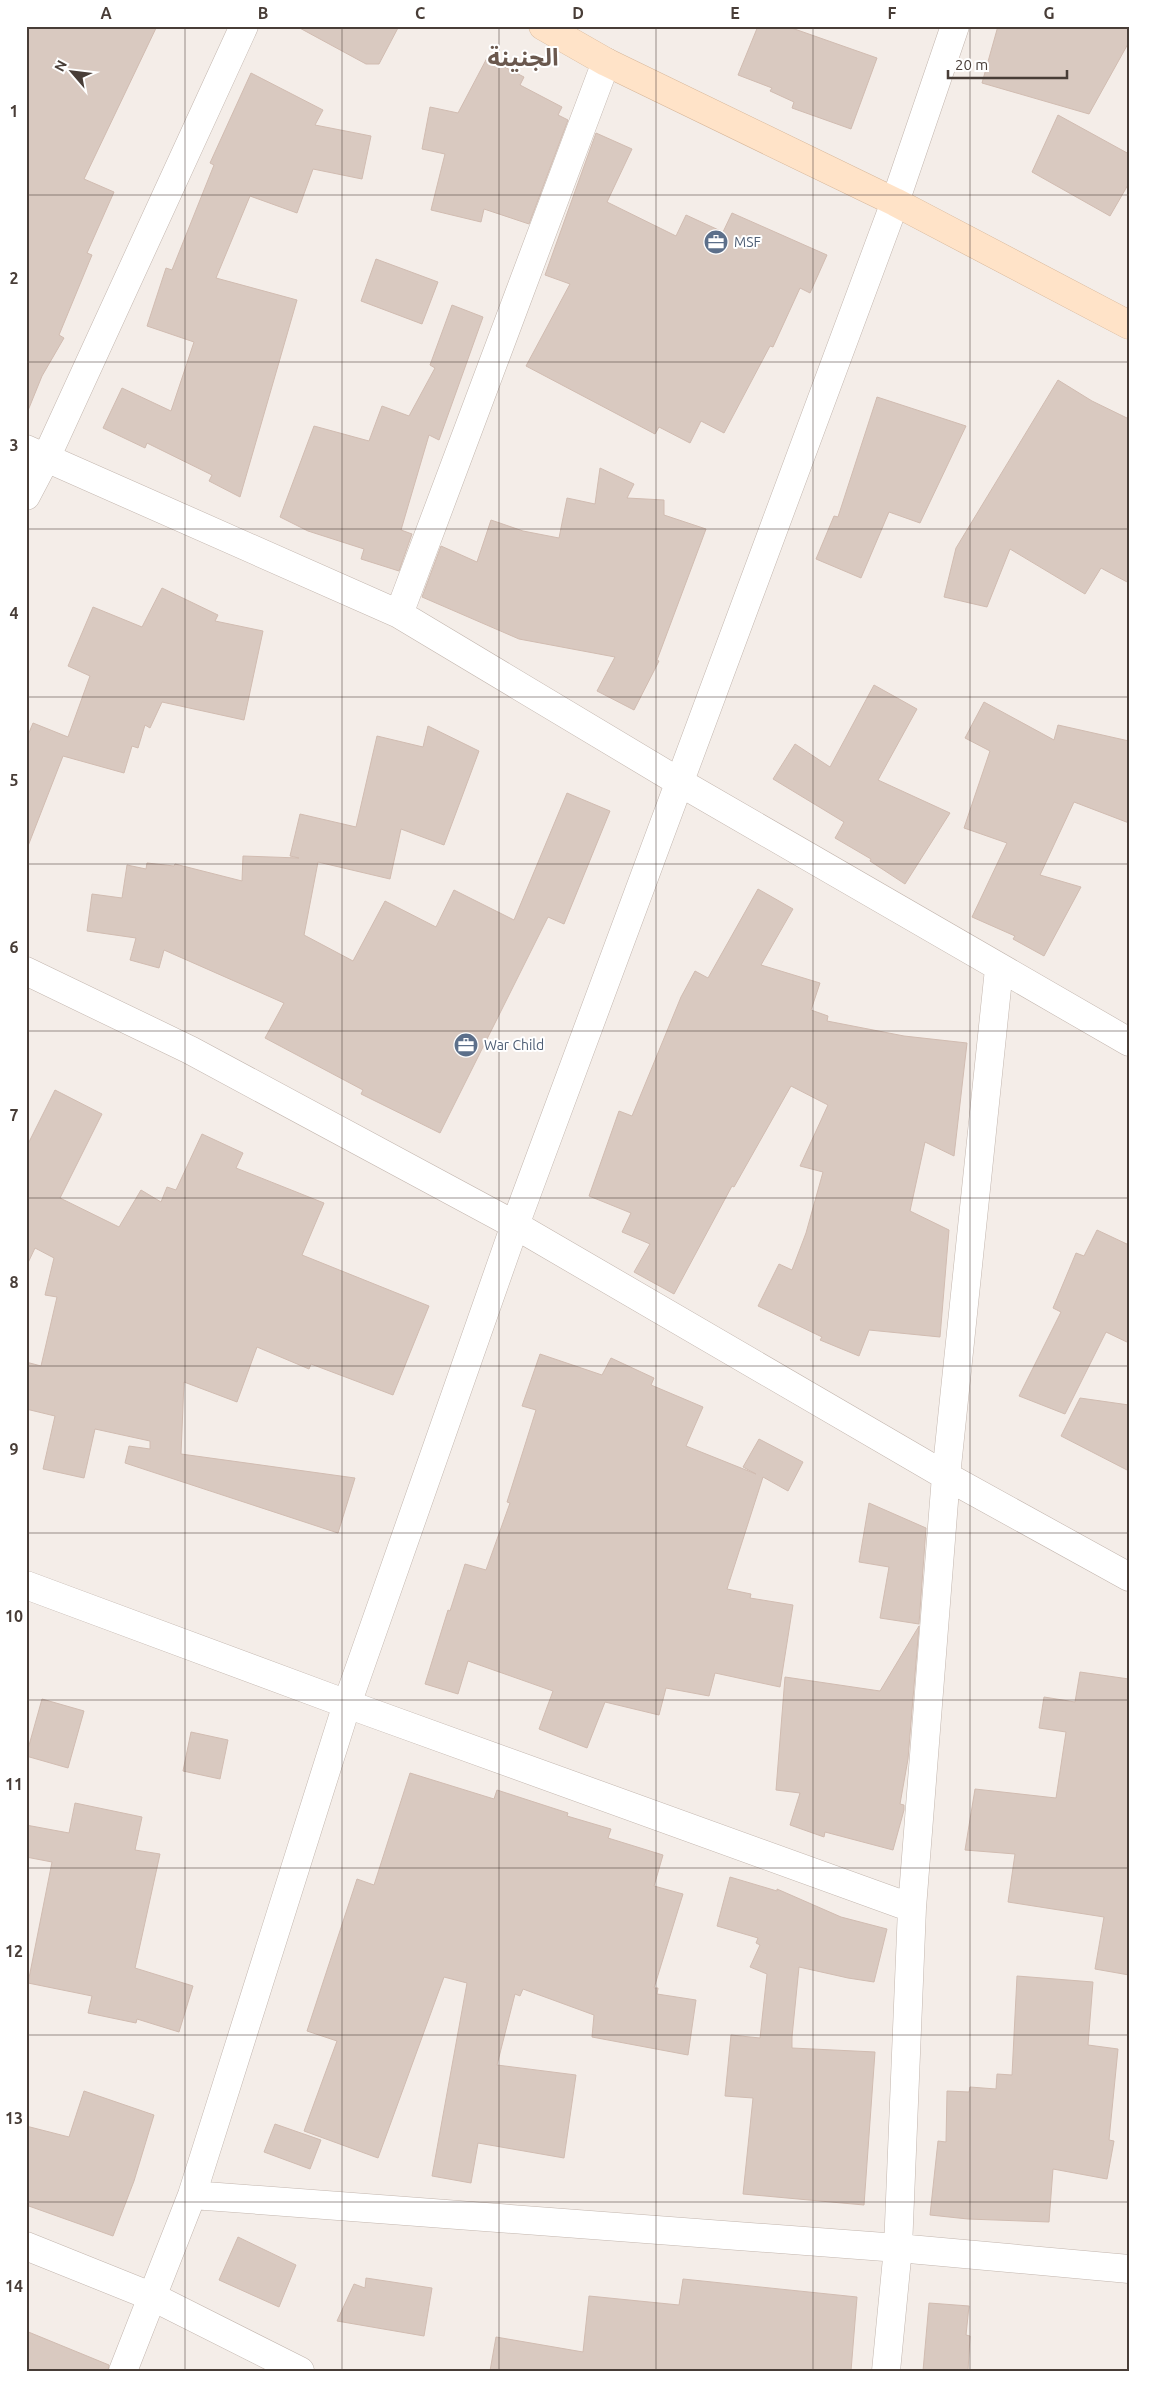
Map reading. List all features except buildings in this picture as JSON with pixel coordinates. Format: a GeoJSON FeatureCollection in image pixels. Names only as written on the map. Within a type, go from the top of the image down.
{"type":"FeatureCollection","features":[{"type":"Feature","properties":{"kind":"street"},"geometry":{"type":"LineString","coordinates":[[26,496],[36,454],[244,26]]}},
{"type":"Feature","properties":{"kind":"street"},"geometry":{"type":"LineString","coordinates":[[543,26],[606,62],[895,202],[1129,325]]}},
{"type":"Feature","properties":{"kind":"street"},"geometry":{"type":"LineString","coordinates":[[123,2371],[192,2195],[347,1704],[515,1225],[895,202],[955,26]]}},
{"type":"Feature","properties":{"kind":"street"},"geometry":{"type":"LineString","coordinates":[[399,614],[606,62]]}},
{"type":"Feature","properties":{"kind":"street"},"geometry":{"type":"LineString","coordinates":[[36,454],[399,614],[680,782],[999,969],[1129,1042]]}},
{"type":"Feature","properties":{"kind":"street"},"geometry":{"type":"LineString","coordinates":[[886,2371],[898,2248],[912,1908],[946,1476],[999,969]]}},
{"type":"Feature","properties":{"kind":"street"},"geometry":{"type":"LineString","coordinates":[[26,971],[190,1050],[515,1225],[946,1476],[1129,1577]]}},
{"type":"Feature","properties":{"kind":"street"},"geometry":{"type":"LineString","coordinates":[[26,1585],[347,1704],[912,1908]]}},
{"type":"Feature","properties":{"kind":"street"},"geometry":{"type":"LineString","coordinates":[[192,2195],[898,2248],[1129,2269]]}},
{"type":"Feature","properties":{"kind":"street"},"geometry":{"type":"LineString","coordinates":[[26,2246],[152,2297],[300,2371]]}},
{"type":"Feature","properties":{"kind":"place","name":"MSF"},"geometry":{"type":"Point","coordinates":[716,242]}},
{"type":"Feature","properties":{"kind":"place","name":"War Child"},"geometry":{"type":"Point","coordinates":[466,1045]}},
{"type":"Feature","properties":{"kind":"district","name":"الجنينة"},"geometry":{"type":"Point","coordinates":[523,57]}}]}
